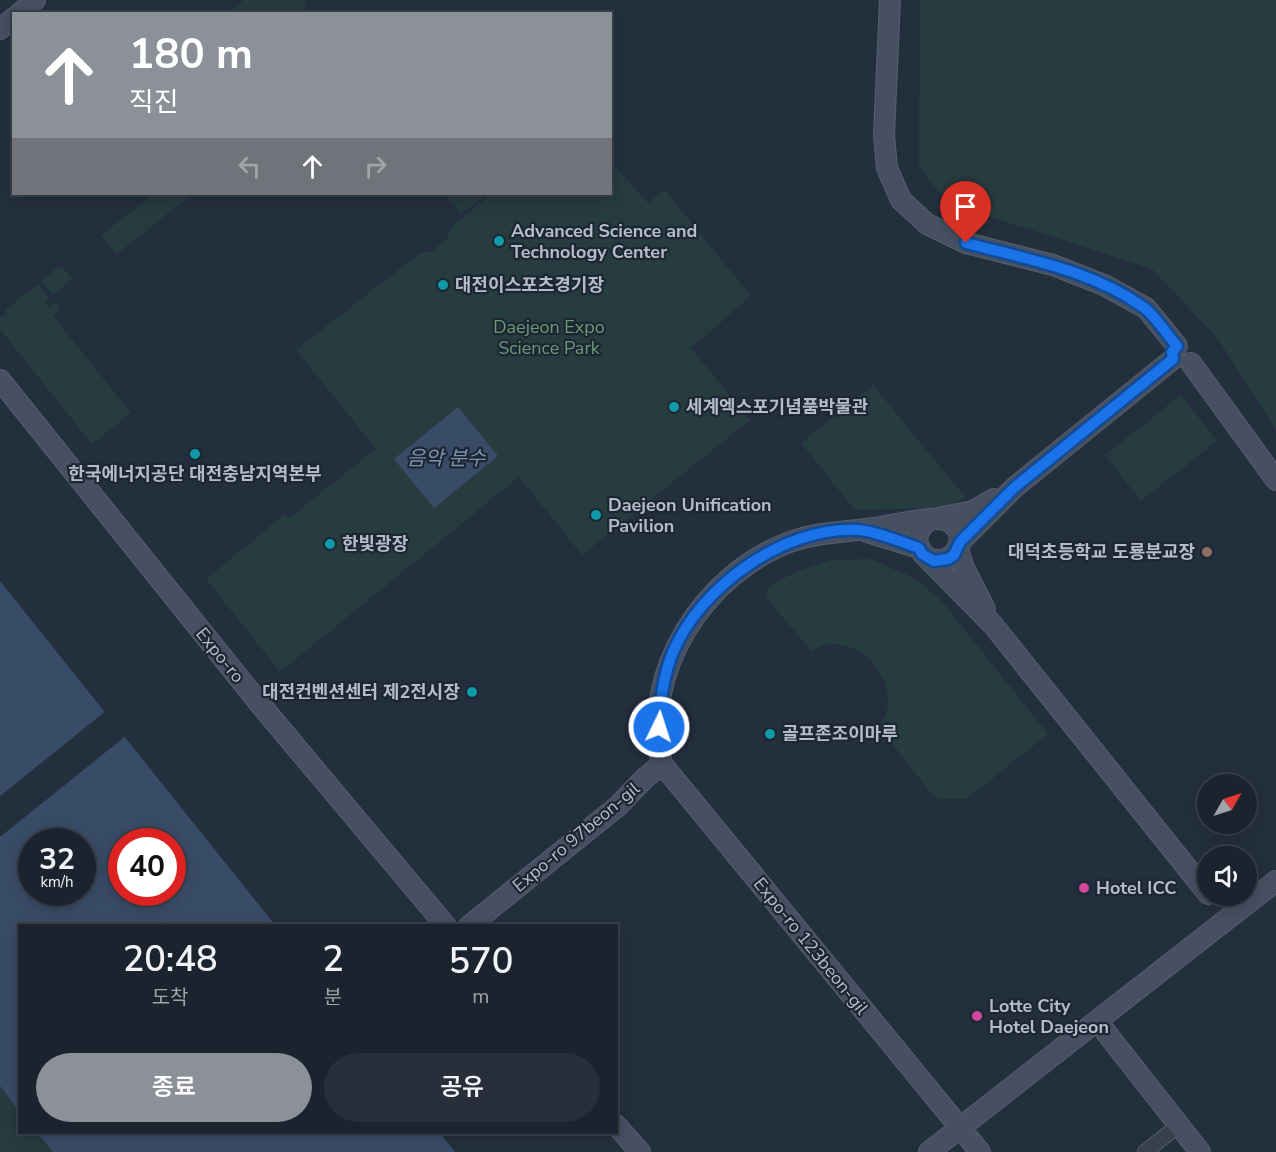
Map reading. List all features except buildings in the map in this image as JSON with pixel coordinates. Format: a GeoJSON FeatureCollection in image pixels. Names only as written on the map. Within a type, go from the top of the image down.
{"type":"FeatureCollection","features":[{"type":"Feature","properties":{"kind":"street"},"geometry":{"type":"LineString","coordinates":[[21,12],[35,0]]}},
{"type":"Feature","properties":{"kind":"street"},"geometry":{"type":"LineString","coordinates":[[890,0],[884,135],[887,168],[901,200],[927,224],[966,243],[1053,265],[1104,285],[1146,308],[1180,356],[1276,480]]}},
{"type":"Feature","properties":{"kind":"street"},"geometry":{"type":"LineString","coordinates":[[0,29],[12,20]]}},
{"type":"Feature","properties":{"kind":"street"},"geometry":{"type":"LineString","coordinates":[[859,530],[923,553],[934,561],[948,559],[1015,487],[1180,356]]}},
{"type":"Feature","properties":{"kind":"street","name":"Expo-ro"},"geometry":{"type":"LineString","coordinates":[[0,380],[264,708],[444,924]]}},
{"type":"Feature","properties":{"kind":"street"},"geometry":{"type":"LineString","coordinates":[[663,764],[658,747],[660,707],[665,676],[674,650],[690,622],[714,593],[735,575],[763,555],[789,542],[827,532],[859,530],[973,512],[1015,487]]}},
{"type":"Feature","properties":{"kind":"street"},"geometry":{"type":"LineString","coordinates":[[993,625],[964,568],[956,528],[951,523],[934,519],[920,528],[917,535],[923,553],[993,625],[1197,881]]}},
{"type":"Feature","properties":{"kind":"street","name":"Expo-ro 97beon-gil"},"geometry":{"type":"LineString","coordinates":[[471,924],[618,806],[644,779],[663,764]]}},
{"type":"Feature","properties":{"kind":"street","name":"Expo-ro 123beon-gil"},"geometry":{"type":"LineString","coordinates":[[663,764],[980,1152]]}},
{"type":"Feature","properties":{"kind":"street"},"geometry":{"type":"LineString","coordinates":[[929,1152],[1276,881]]}},
{"type":"Feature","properties":{"kind":"street"},"geometry":{"type":"LineString","coordinates":[[1217,906],[1227,919]]}},
{"type":"Feature","properties":{"kind":"street"},"geometry":{"type":"LineString","coordinates":[[1097,1021],[1200,1152]]}},
{"type":"Feature","properties":{"kind":"street"},"geometry":{"type":"LineString","coordinates":[[1145,1152],[1179,1125]]}},
{"type":"Feature","properties":{"kind":"street"},"geometry":{"type":"LineString","coordinates":[[618,1127],[640,1152]]}},
{"type":"Feature","properties":{"kind":"green space"},"geometry":{"type":"Polygon","coordinates":[[[244,0],[304,0],[306,3],[305,8],[299,12],[228,12],[244,0]]]}},
{"type":"Feature","properties":{"kind":"green space"},"geometry":{"type":"Polygon","coordinates":[[[920,0],[1276,0],[1276,430],[1218,339],[1152,269],[948,203],[919,167],[920,0]]]}},
{"type":"Feature","properties":{"kind":"green space","name":"Daejeon Expo Science Park"},"geometry":{"type":"Polygon","coordinates":[[[612,162],[648,203],[665,190],[751,296],[691,348],[750,420],[582,555],[519,477],[280,672],[206,579],[285,514],[289,518],[376,449],[296,350],[420,253],[432,251],[447,239],[452,226],[491,195],[612,195],[612,162]]]}},
{"type":"Feature","properties":{"kind":"green space"},"geometry":{"type":"Polygon","coordinates":[[[153,195],[191,195],[117,254],[101,235],[153,195]]]}},
{"type":"Feature","properties":{"kind":"green space"},"geometry":{"type":"Polygon","coordinates":[[[446,195],[486,195],[461,214],[446,195]]]}},
{"type":"Feature","properties":{"kind":"green space"},"geometry":{"type":"Polygon","coordinates":[[[58,267],[64,269],[72,279],[53,295],[41,281],[58,267]]]}},
{"type":"Feature","properties":{"kind":"green space"},"geometry":{"type":"Polygon","coordinates":[[[38,284],[49,298],[45,302],[49,308],[56,303],[60,309],[53,316],[131,413],[92,444],[0,329],[0,318],[7,313],[5,310],[38,284]]]}},
{"type":"Feature","properties":{"kind":"green space"},"geometry":{"type":"Polygon","coordinates":[[[873,385],[966,498],[942,508],[855,510],[801,443],[873,385]]]}},
{"type":"Feature","properties":{"kind":"green space"},"geometry":{"type":"Polygon","coordinates":[[[1181,395],[1217,441],[1141,501],[1105,455],[1181,395]]]}},
{"type":"Feature","properties":{"kind":"green space","name":"골프존조이마루"},"geometry":{"type":"Polygon","coordinates":[[[871,559],[912,577],[940,599],[1048,734],[967,799],[939,799],[931,793],[878,726],[886,714],[887,689],[883,677],[867,657],[856,650],[833,644],[811,651],[765,596],[768,587],[797,571],[831,560],[871,559]]]}},
{"type":"Feature","properties":{"kind":"green space"},"geometry":{"type":"Polygon","coordinates":[[[0,1086],[18,1110],[18,1134],[38,1134],[52,1152],[0,1152],[0,1086]]]}},
{"type":"Feature","properties":{"kind":"water","name":"음악 분수"},"geometry":{"type":"Polygon","coordinates":[[[458,407],[498,456],[434,508],[394,459],[458,407]]]}},
{"type":"Feature","properties":{"kind":"water"},"geometry":{"type":"Polygon","coordinates":[[[0,581],[274,924],[18,924],[18,1110],[0,1086],[0,581]]]}},
{"type":"Feature","properties":{"kind":"water"},"geometry":{"type":"Polygon","coordinates":[[[38,1134],[441,1134],[455,1152],[53,1152],[38,1134]]]}},
{"type":"Feature","properties":{"kind":"pier"},"geometry":{"type":"Polygon","coordinates":[[[107,710],[127,735],[0,837],[0,796],[107,710]]]}},
{"type":"Feature","properties":{"kind":"place","name":"Advanced Science and Technology Center"},"geometry":{"type":"Point","coordinates":[499,241]}},
{"type":"Feature","properties":{"kind":"place","name":"대전이스포츠경기장"},"geometry":{"type":"Point","coordinates":[443,285]}},
{"type":"Feature","properties":{"kind":"place","name":"세계엑스포기념품박물관"},"geometry":{"type":"Point","coordinates":[674,407]}},
{"type":"Feature","properties":{"kind":"place","name":"한국에너지공단 대전충남지역본부"},"geometry":{"type":"Point","coordinates":[195,454]}},
{"type":"Feature","properties":{"kind":"place","name":"Daejeon Unification Pavilion"},"geometry":{"type":"Point","coordinates":[596,515]}},
{"type":"Feature","properties":{"kind":"place","name":"한빛광장"},"geometry":{"type":"Point","coordinates":[330,544]}},
{"type":"Feature","properties":{"kind":"place","name":"대덕초등학교 도룡분교장"},"geometry":{"type":"Point","coordinates":[1207,552]}},
{"type":"Feature","properties":{"kind":"place","name":"대전컨벤션센터 제2전시장"},"geometry":{"type":"Point","coordinates":[472,692]}},
{"type":"Feature","properties":{"kind":"place","name":"골프존조이마루"},"geometry":{"type":"Point","coordinates":[770,734]}},
{"type":"Feature","properties":{"kind":"place","name":"Hotel ICC"},"geometry":{"type":"Point","coordinates":[1084,888]}},
{"type":"Feature","properties":{"kind":"place","name":"Lotte City Hotel Daejeon"},"geometry":{"type":"Point","coordinates":[977,1016]}},
{"type":"Feature","properties":{"kind":"route"},"geometry":{"type":"LineString","coordinates":[[659,727],[665,676],[674,650],[690,622],[714,593],[735,575],[763,555],[789,542],[827,532],[859,530],[919,548],[922,554],[934,561],[948,559],[954,555],[960,542],[1015,487],[1173,359],[1172,352],[1177,346],[1146,308],[1104,285],[1053,265],[966,243]]}}]}
